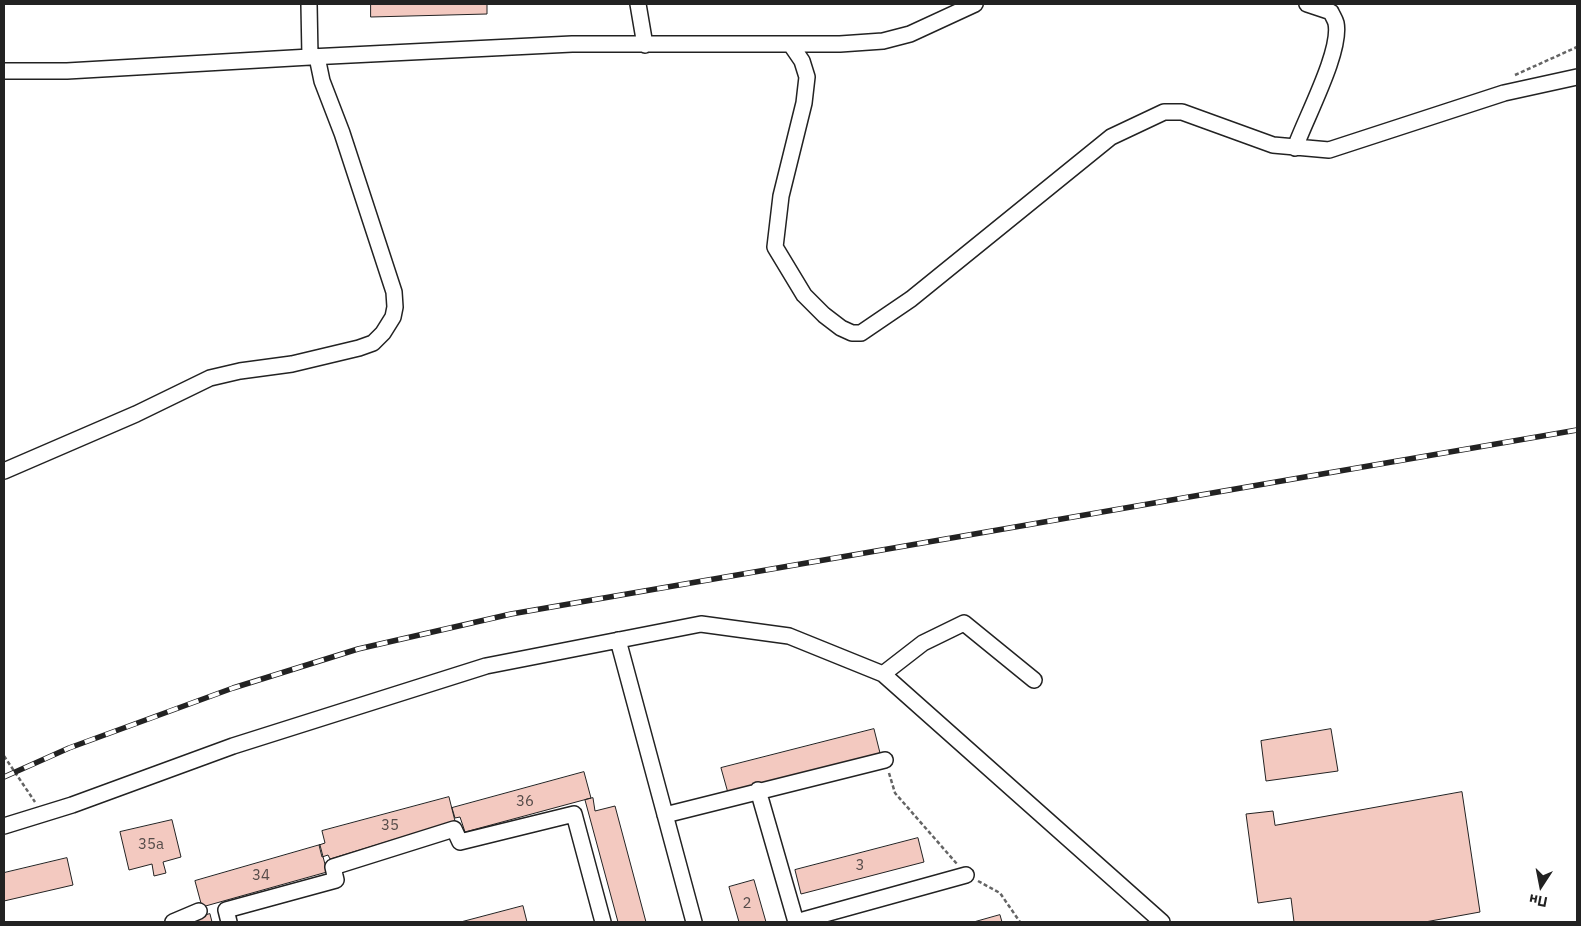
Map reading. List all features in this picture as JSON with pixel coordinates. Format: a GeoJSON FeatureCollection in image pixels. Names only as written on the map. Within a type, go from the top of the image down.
{"type":"FeatureCollection","features":[{"type":"Feature","properties":{"kind":"street"},"geometry":{"type":"LineString","coordinates":[[4,471],[136,414],[210,378],[359,348],[373,343],[383,333],[393,317],[395,307],[394,292],[342,133],[313,57],[309,4]]}},
{"type":"Feature","properties":{"kind":"street"},"geometry":{"type":"LineString","coordinates":[[638,4],[645,45]]}},
{"type":"Feature","properties":{"kind":"street"},"geometry":{"type":"LineString","coordinates":[[4,71],[67,71],[572,44],[791,44],[883,41],[910,34],[975,4]]}},
{"type":"Feature","properties":{"kind":"street"},"geometry":{"type":"LineString","coordinates":[[1295,148],[1313,106],[1334,48],[1336,23],[1331,12],[1307,4]]}},
{"type":"Feature","properties":{"kind":"street"},"geometry":{"type":"LineString","coordinates":[[791,44],[802,61],[807,77],[804,103],[781,196],[775,247],[804,295],[824,315],[852,333],[861,334],[911,299],[1111,137],[1164,112],[1182,112],[1273,145],[1329,150],[1504,94],[1577,78]]}},
{"type":"Feature","properties":{"kind":"street"},"geometry":{"type":"LineString","coordinates":[[883,674],[923,644],[964,623],[1034,680]]}},
{"type":"Feature","properties":{"kind":"street"},"geometry":{"type":"LineString","coordinates":[[4,826],[44,814],[233,746],[486,666],[701,624],[789,636],[883,674],[1162,922]]}},
{"type":"Feature","properties":{"kind":"street"},"geometry":{"type":"LineString","coordinates":[[618,640],[694,922]]}},
{"type":"Feature","properties":{"kind":"street"},"geometry":{"type":"LineString","coordinates":[[665,815],[758,790],[885,760]]}},
{"type":"Feature","properties":{"kind":"street"},"geometry":{"type":"LineString","coordinates":[[758,790],[796,922],[966,875]]}},
{"type":"Feature","properties":{"kind":"street"},"geometry":{"type":"LineString","coordinates":[[229,922],[226,910],[336,880],[333,867],[454,829],[460,842],[574,814],[603,922]]}},
{"type":"Feature","properties":{"kind":"street"},"geometry":{"type":"LineString","coordinates":[[173,922],[199,911]]}},
{"type":"Feature","properties":{"kind":"path"},"geometry":{"type":"LineString","coordinates":[[4,756],[44,814]]}},
{"type":"Feature","properties":{"kind":"path"},"geometry":{"type":"LineString","coordinates":[[885,760],[895,793],[966,875],[1000,893],[1020,922]]}},
{"type":"Feature","properties":{"kind":"building"},"geometry":{"type":"Polygon","coordinates":[[[371,4],[487,4],[487,14],[371,17],[371,4]]]}},
{"type":"Feature","properties":{"kind":"building"},"geometry":{"type":"Polygon","coordinates":[[[874,729],[880,753],[728,793],[721,768],[874,729]]]}},
{"type":"Feature","properties":{"kind":"building"},"geometry":{"type":"Polygon","coordinates":[[[1331,729],[1338,771],[1266,781],[1261,741],[1331,729]]]}},
{"type":"Feature","properties":{"kind":"building"},"geometry":{"type":"Polygon","coordinates":[[[584,772],[591,798],[465,832],[460,817],[455,818],[452,808],[584,772]]]}},
{"type":"Feature","properties":{"kind":"building"},"geometry":{"type":"Polygon","coordinates":[[[1462,792],[1480,912],[1425,922],[1294,922],[1291,898],[1258,903],[1246,814],[1273,811],[1275,825],[1462,792]]]}},
{"type":"Feature","properties":{"kind":"building"},"geometry":{"type":"Polygon","coordinates":[[[449,797],[455,821],[330,859],[328,855],[322,857],[319,845],[325,843],[322,831],[449,797]]]}},
{"type":"Feature","properties":{"kind":"building"},"geometry":{"type":"Polygon","coordinates":[[[593,798],[595,811],[615,806],[646,922],[618,922],[585,800],[593,798]]]}},
{"type":"Feature","properties":{"kind":"building"},"geometry":{"type":"Polygon","coordinates":[[[172,820],[181,857],[163,862],[166,873],[154,876],[152,864],[129,870],[120,832],[172,820]]]}},
{"type":"Feature","properties":{"kind":"building"},"geometry":{"type":"Polygon","coordinates":[[[918,838],[924,862],[801,894],[795,870],[918,838]]]}},
{"type":"Feature","properties":{"kind":"building"},"geometry":{"type":"Polygon","coordinates":[[[320,845],[327,872],[202,907],[195,881],[320,845]]]}},
{"type":"Feature","properties":{"kind":"building"},"geometry":{"type":"Polygon","coordinates":[[[67,858],[73,885],[4,901],[4,873],[67,858]]]}},
{"type":"Feature","properties":{"kind":"building"},"geometry":{"type":"Polygon","coordinates":[[[754,880],[766,922],[739,922],[729,887],[754,880]]]}},
{"type":"Feature","properties":{"kind":"building"},"geometry":{"type":"Polygon","coordinates":[[[523,906],[527,922],[461,922],[523,906]]]}},
{"type":"Feature","properties":{"kind":"building"},"geometry":{"type":"Polygon","coordinates":[[[210,914],[212,922],[183,921],[210,914]]]}},
{"type":"Feature","properties":{"kind":"building"},"geometry":{"type":"Polygon","coordinates":[[[1000,915],[1002,922],[974,922],[1000,915]]]}},
{"type":"Feature","properties":{"kind":"railway"},"geometry":{"type":"LineString","coordinates":[[4,777],[69,748],[233,688],[358,649],[511,614],[1577,430]]}}]}
